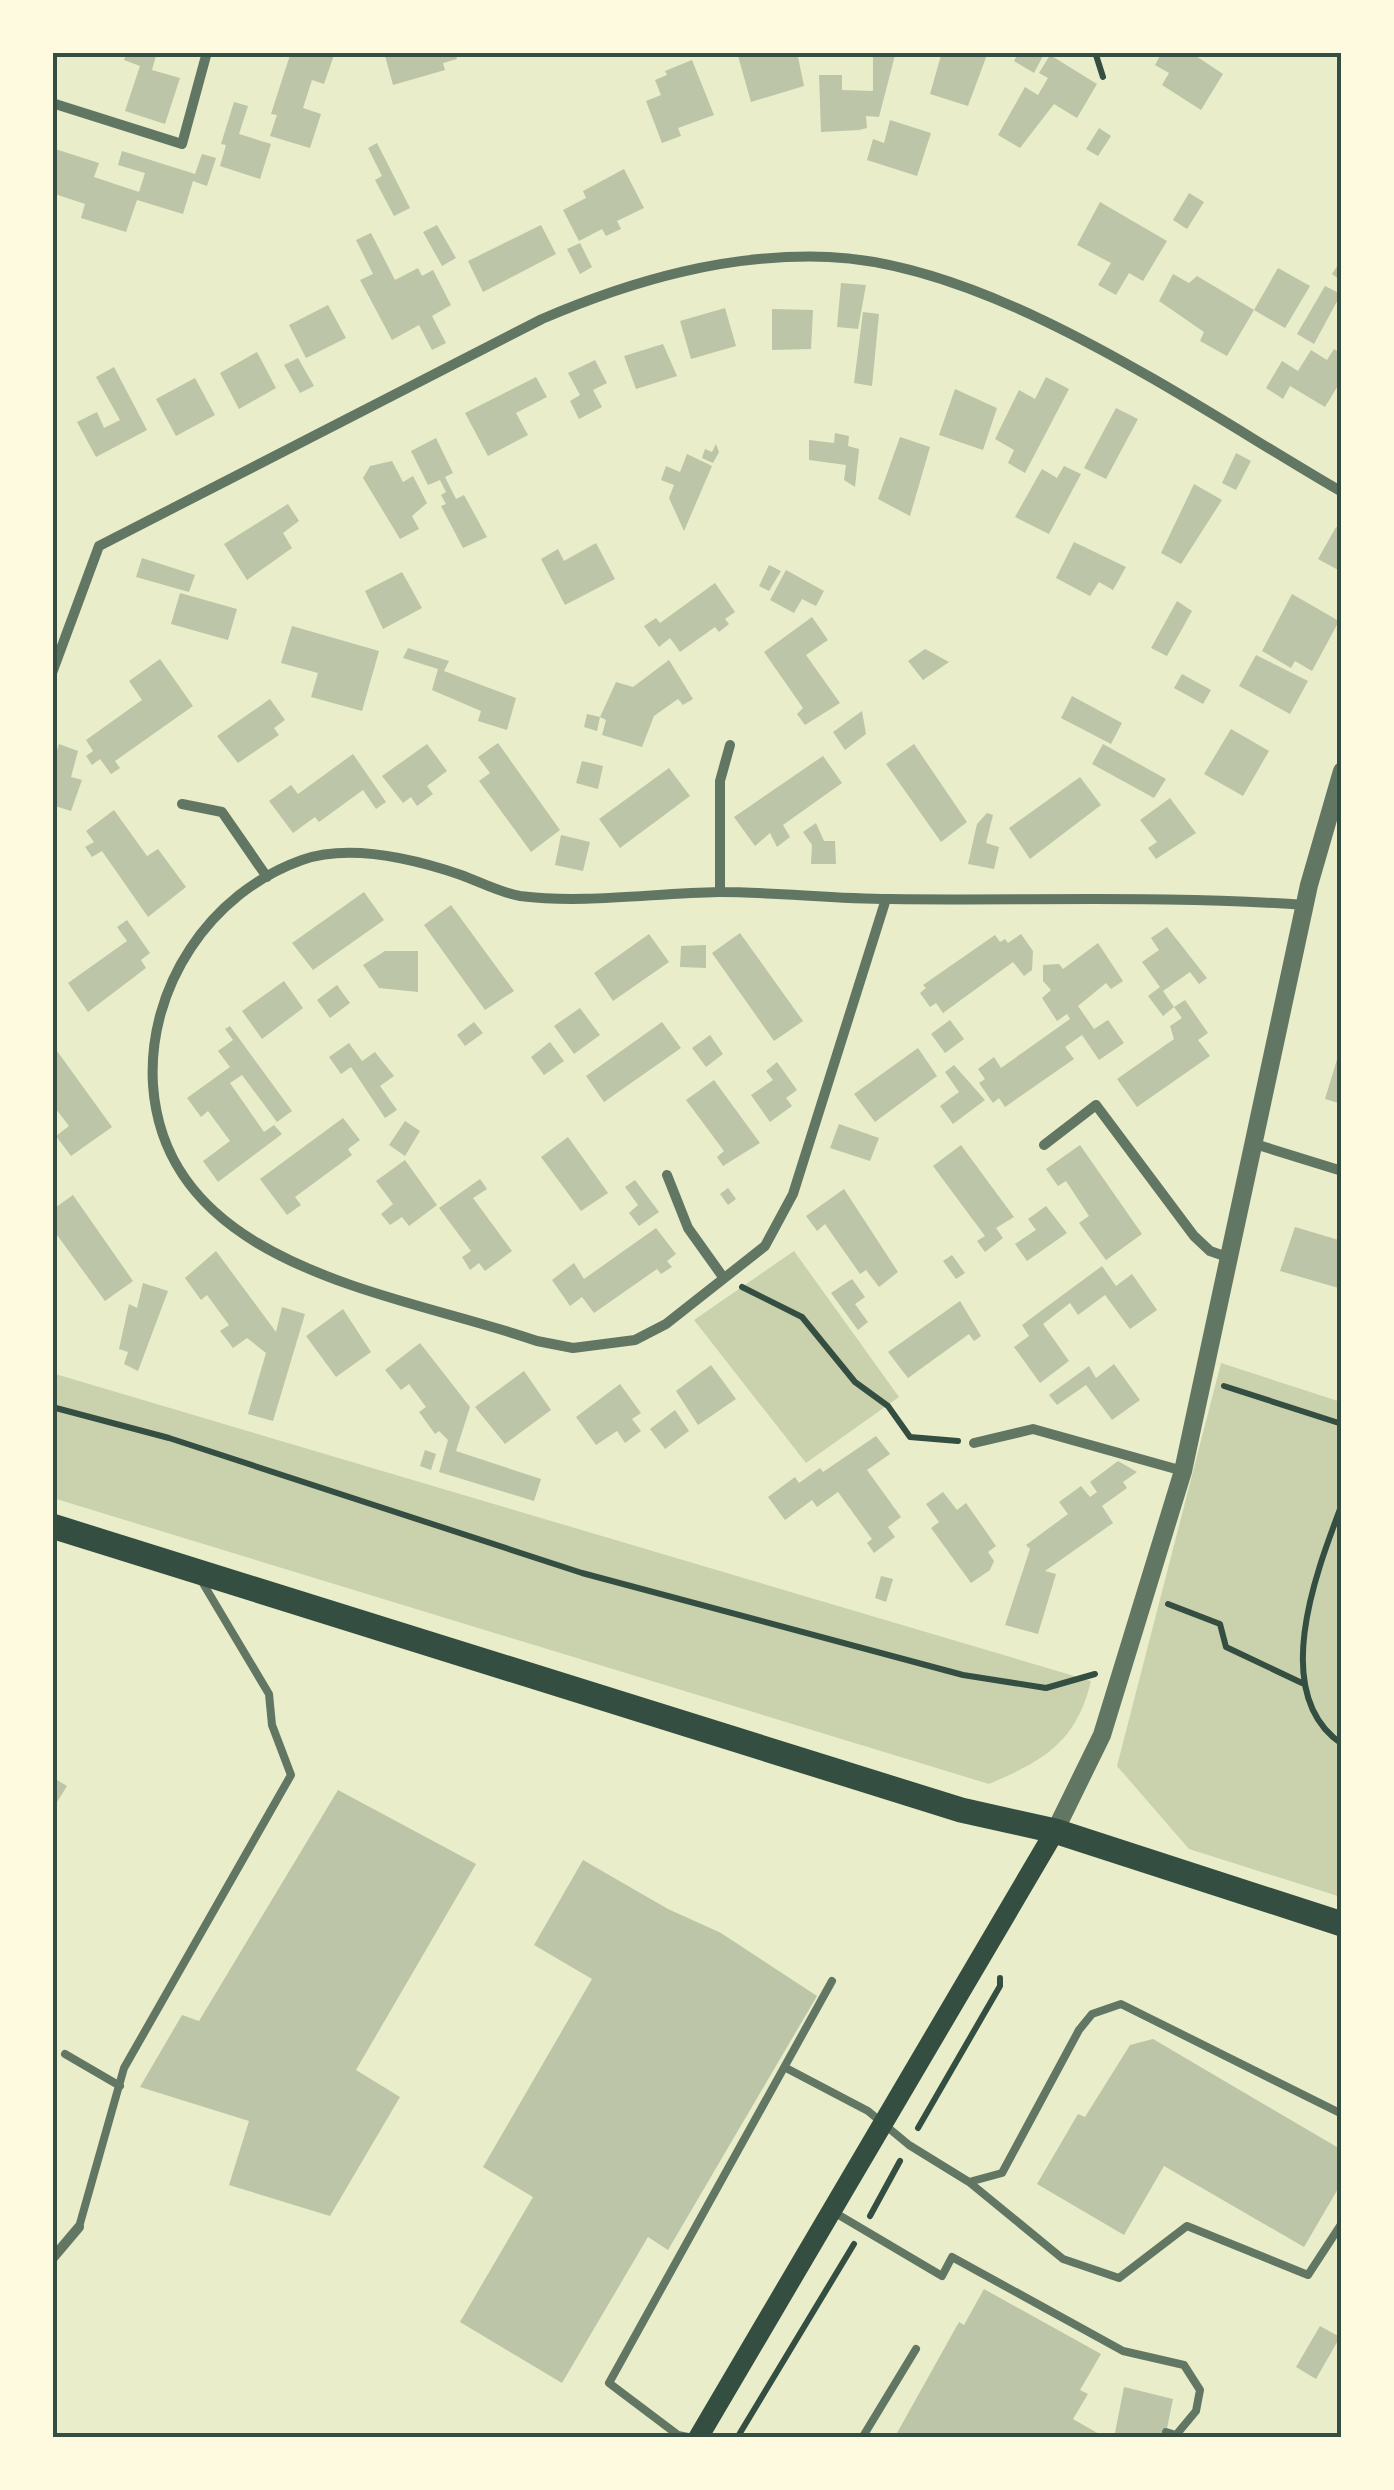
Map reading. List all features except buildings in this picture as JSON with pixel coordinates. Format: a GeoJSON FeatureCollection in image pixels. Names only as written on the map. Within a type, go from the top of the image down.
{"type":"FeatureCollection","features":[{"type":"Feature","properties":{"kind":"main road"},"geometry":{"type":"LineString","coordinates":[[52,1526],[961,1810],[1055,1831],[1342,1924]]}},
{"type":"Feature","properties":{"kind":"main road"},"geometry":{"type":"LineString","coordinates":[[695,2438],[1055,1831]]}},
{"type":"Feature","properties":{"kind":"street"},"geometry":{"type":"LineString","coordinates":[[52,103],[182,144],[207,52]]}},
{"type":"Feature","properties":{"kind":"street"},"geometry":{"type":"LineString","coordinates":[[52,673],[99,546],[542,319],[614,288],[734,260],[830,257],[906,268],[1012,304],[1342,492]]}},
{"type":"Feature","properties":{"kind":"street"},"geometry":{"type":"LineString","coordinates":[[720,892],[720,781],[730,745]]}},
{"type":"Feature","properties":{"kind":"street"},"geometry":{"type":"LineString","coordinates":[[1055,1831],[1102,1735],[1183,1472],[1206,1381],[1305,905],[1342,771]]}},
{"type":"Feature","properties":{"kind":"street"},"geometry":{"type":"LineString","coordinates":[[182,804],[222,812],[267,877]]}},
{"type":"Feature","properties":{"kind":"street"},"geometry":{"type":"LineString","coordinates":[[886,900],[793,1194],[764,1246],[666,1324],[635,1340],[573,1348],[295,1266],[242,1234],[186,1181],[154,1105],[156,1024],[177,967],[210,921],[267,877],[305,859],[364,853],[432,865],[518,896],[720,892],[886,900],[1223,900],[1305,905]]}},
{"type":"Feature","properties":{"kind":"street"},"geometry":{"type":"LineString","coordinates":[[1044,1145],[1096,1105],[1194,1236],[1210,1251],[1231,1258]]}},
{"type":"Feature","properties":{"kind":"street"},"geometry":{"type":"LineString","coordinates":[[1255,1144],[1342,1170]]}},
{"type":"Feature","properties":{"kind":"street"},"geometry":{"type":"LineString","coordinates":[[667,1175],[688,1228],[723,1278]]}},
{"type":"Feature","properties":{"kind":"street"},"geometry":{"type":"LineString","coordinates":[[974,1443],[1033,1428],[1183,1472]]}},
{"type":"Feature","properties":{"kind":"street"},"geometry":{"type":"LineString","coordinates":[[52,2259],[80,2227]]}},
{"type":"Feature","properties":{"kind":"lane"},"geometry":{"type":"LineString","coordinates":[[80,2227],[124,2068],[291,1775],[272,1724],[269,1694],[194,1568]]}},
{"type":"Feature","properties":{"kind":"lane"},"geometry":{"type":"LineString","coordinates":[[695,2438],[678,2434],[609,2383],[832,1980]]}},
{"type":"Feature","properties":{"kind":"lane"},"geometry":{"type":"LineString","coordinates":[[969,2182],[1002,2173],[1080,2030],[1092,2014],[1121,2004],[1342,2114]]}},
{"type":"Feature","properties":{"kind":"lane"},"geometry":{"type":"LineString","coordinates":[[64,2054],[120,2086]]}},
{"type":"Feature","properties":{"kind":"lane"},"geometry":{"type":"LineString","coordinates":[[786,2068],[868,2111],[909,2145],[969,2182],[1063,2259],[1119,2278],[1187,2226],[1308,2275],[1342,2224]]}},
{"type":"Feature","properties":{"kind":"lane"},"geometry":{"type":"LineString","coordinates":[[832,2211],[942,2276],[952,2257],[1123,2351],[1184,2365],[1200,2390],[1196,2411],[1176,2435],[1166,2432]]}},
{"type":"Feature","properties":{"kind":"lane"},"geometry":{"type":"LineString","coordinates":[[862,2438],[916,2348]]}},
{"type":"Feature","properties":{"kind":"path"},"geometry":{"type":"LineString","coordinates":[[1095,52],[1103,77]]}},
{"type":"Feature","properties":{"kind":"path"},"geometry":{"type":"LineString","coordinates":[[723,1278],[802,1317],[855,1382],[888,1406],[910,1437],[974,1443]]}},
{"type":"Feature","properties":{"kind":"path"},"geometry":{"type":"LineString","coordinates":[[1206,1381],[1342,1424]]}},
{"type":"Feature","properties":{"kind":"path"},"geometry":{"type":"LineString","coordinates":[[52,1407],[169,1438],[582,1574],[964,1676],[1046,1688],[1125,1666]]}},
{"type":"Feature","properties":{"kind":"path"},"geometry":{"type":"LineString","coordinates":[[1342,1504],[1318,1566],[1305,1623],[1302,1682],[1328,1734],[1342,1744]]}},
{"type":"Feature","properties":{"kind":"path"},"geometry":{"type":"LineString","coordinates":[[1146,1596],[1220,1624],[1226,1647],[1302,1682]]}},
{"type":"Feature","properties":{"kind":"path"},"geometry":{"type":"LineString","coordinates":[[737,2438],[863,2228],[1000,1986],[1000,1975],[980,1955]]}},
{"type":"Feature","properties":{"kind":"green space"},"geometry":{"type":"Polygon","coordinates":[[[794,1251],[899,1397],[806,1463],[694,1320],[794,1251]]]}},
{"type":"Feature","properties":{"kind":"green space"},"geometry":{"type":"Polygon","coordinates":[[[1221,1363],[1341,1402],[1341,1897],[1189,1849],[1117,1766],[1221,1363]]]}},
{"type":"Feature","properties":{"kind":"green space"},"geometry":{"type":"Polygon","coordinates":[[[52,1373],[1091,1681],[1085,1702],[1067,1735],[1055,1747],[989,1784],[53,1498],[52,1373]]]}}]}
